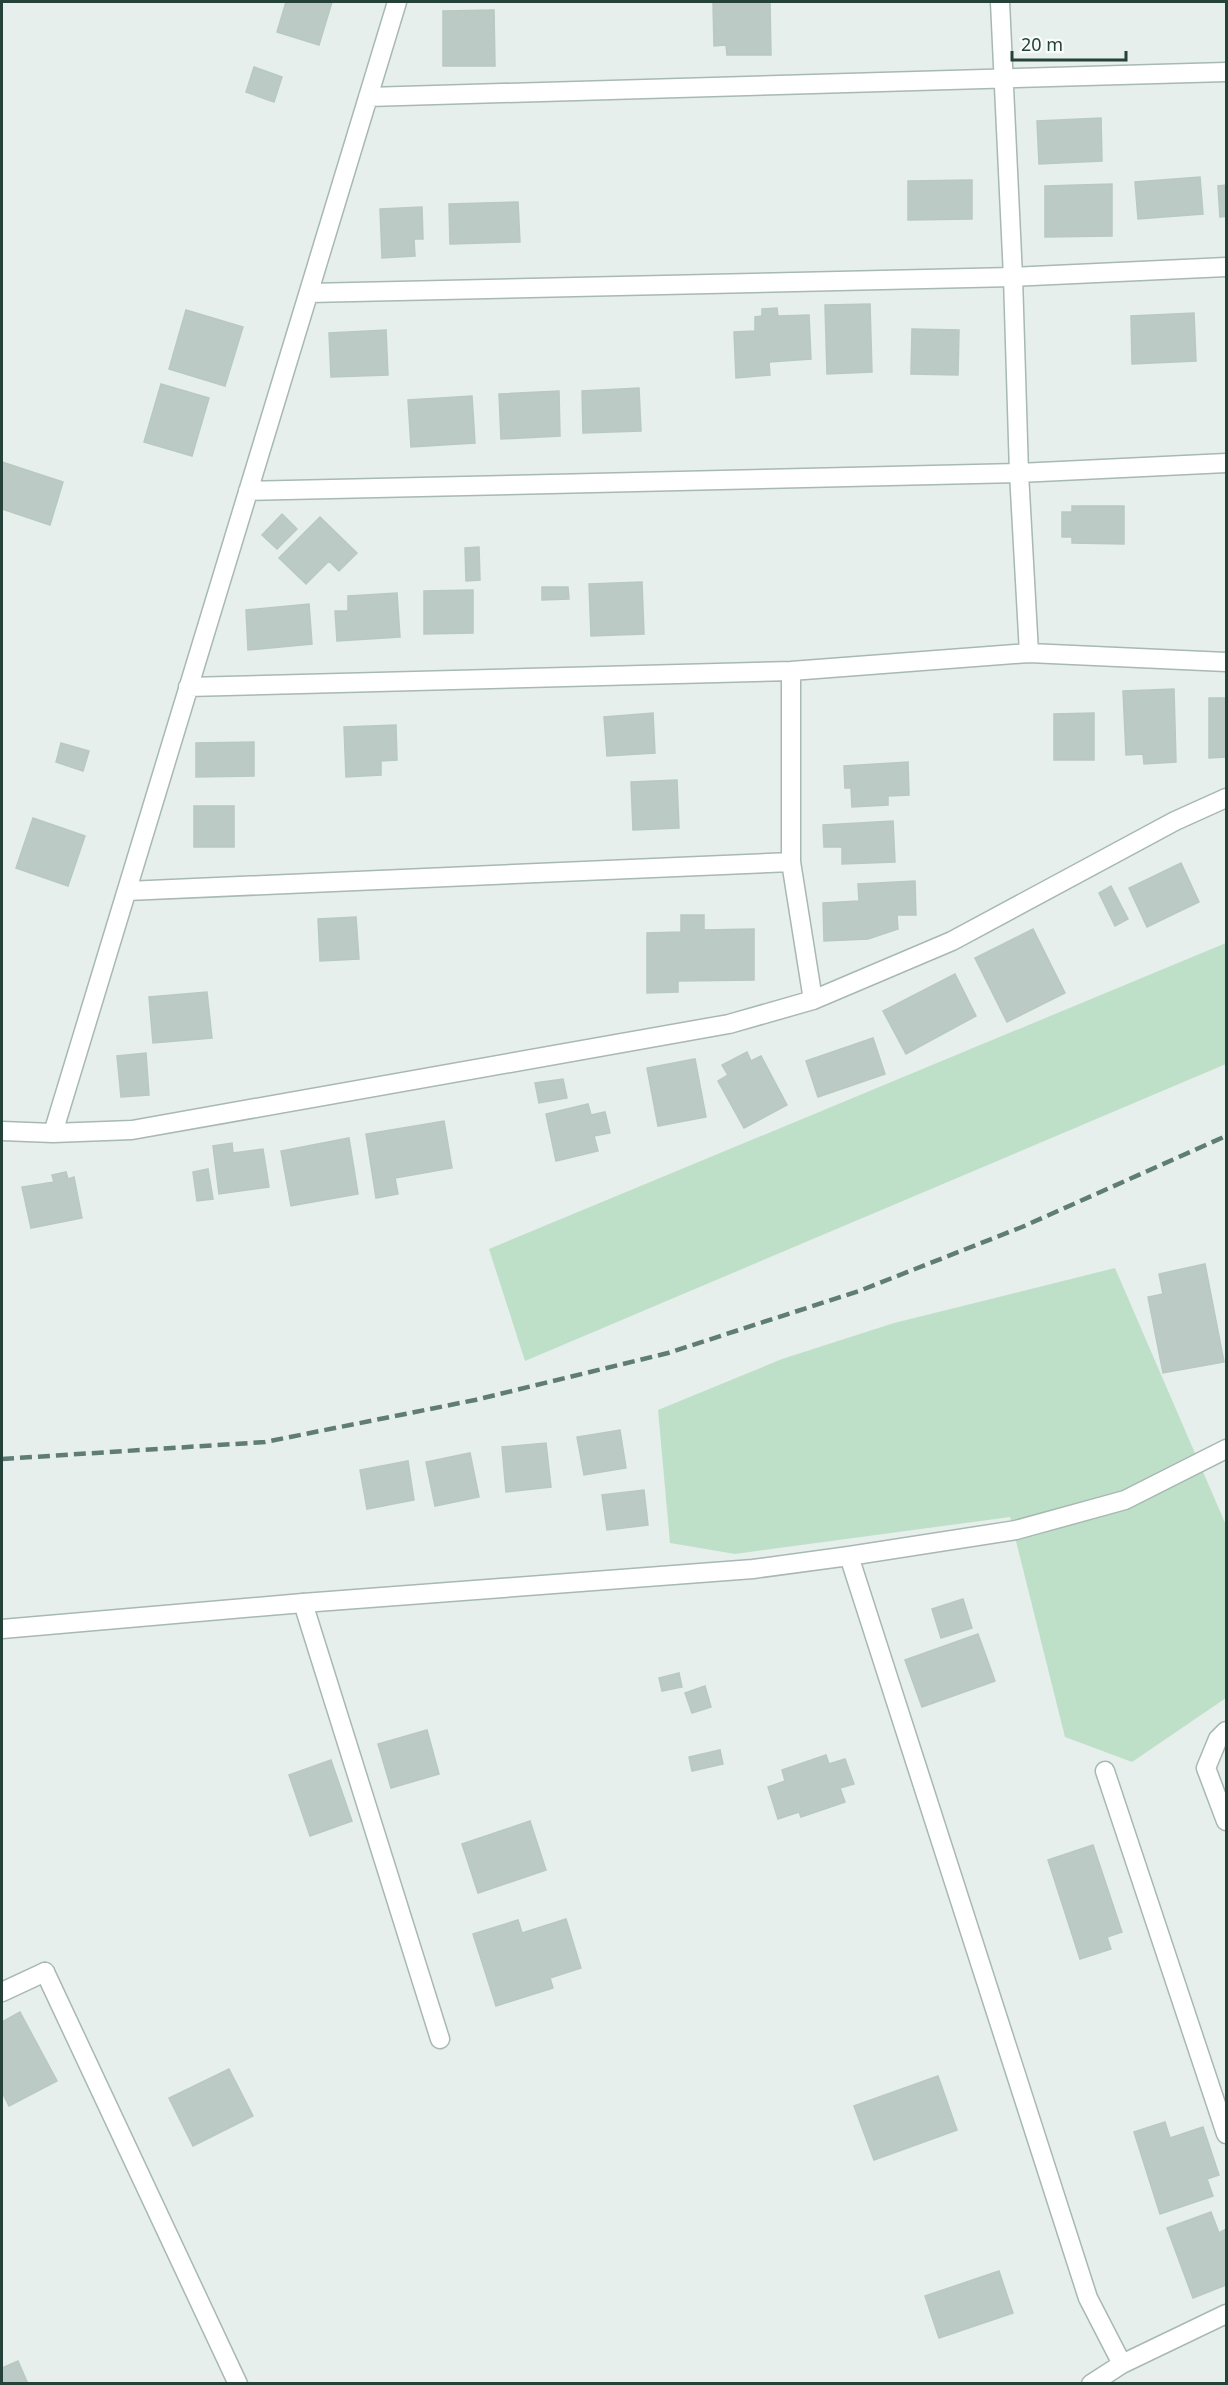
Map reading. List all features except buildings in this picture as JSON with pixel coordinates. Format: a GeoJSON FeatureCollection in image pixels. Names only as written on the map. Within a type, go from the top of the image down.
{"type":"FeatureCollection","features":[{"type":"Feature","properties":{"kind":"street"},"geometry":{"type":"LineString","coordinates":[[52,1133],[397,2]]}},
{"type":"Feature","properties":{"kind":"street"},"geometry":{"type":"LineString","coordinates":[[1000,2],[1013,277],[1019,473],[1029,653]]}},
{"type":"Feature","properties":{"kind":"street"},"geometry":{"type":"LineString","coordinates":[[368,97],[1227,72]]}},
{"type":"Feature","properties":{"kind":"street"},"geometry":{"type":"LineString","coordinates":[[309,293],[1013,277],[1227,267]]}},
{"type":"Feature","properties":{"kind":"street"},"geometry":{"type":"LineString","coordinates":[[248,491],[1019,473],[1227,463]]}},
{"type":"Feature","properties":{"kind":"street"},"geometry":{"type":"LineString","coordinates":[[188,687],[791,671],[1029,653],[1227,662]]}},
{"type":"Feature","properties":{"kind":"street"},"geometry":{"type":"LineString","coordinates":[[791,671],[791,862],[813,1000]]}},
{"type":"Feature","properties":{"kind":"street"},"geometry":{"type":"LineString","coordinates":[[2,1131],[52,1133],[132,1130],[729,1024],[813,1000],[952,941],[1175,820],[1227,798]]}},
{"type":"Feature","properties":{"kind":"street"},"geometry":{"type":"LineString","coordinates":[[127,891],[791,862]]}},
{"type":"Feature","properties":{"kind":"street"},"geometry":{"type":"LineString","coordinates":[[2,1629],[303,1603],[753,1569],[849,1556],[1016,1530],[1125,1500],[1227,1449]]}},
{"type":"Feature","properties":{"kind":"street"},"geometry":{"type":"LineString","coordinates":[[849,1556],[1088,2298],[1122,2364]]}},
{"type":"Feature","properties":{"kind":"street"},"geometry":{"type":"LineString","coordinates":[[303,1603],[440,2039]]}},
{"type":"Feature","properties":{"kind":"street"},"geometry":{"type":"LineString","coordinates":[[1227,1731],[1218,1739],[1206,1768],[1227,1821]]}},
{"type":"Feature","properties":{"kind":"street"},"geometry":{"type":"LineString","coordinates":[[1105,1771],[1227,2134]]}},
{"type":"Feature","properties":{"kind":"street"},"geometry":{"type":"LineString","coordinates":[[2,1992],[45,1972],[238,2384]]}},
{"type":"Feature","properties":{"kind":"street"},"geometry":{"type":"LineString","coordinates":[[1091,2384],[1122,2364],[1227,2314]]}},
{"type":"Feature","properties":{"kind":"green space"},"geometry":{"type":"Polygon","coordinates":[[[1226,943],[1226,1064],[525,1361],[489,1249],[1226,943]]]}},
{"type":"Feature","properties":{"kind":"green space"},"geometry":{"type":"Polygon","coordinates":[[[1115,1268],[1226,1525],[1226,1698],[1132,1762],[1065,1737],[1010,1517],[735,1554],[670,1543],[658,1410],[782,1359],[894,1323],[1115,1268]]]}},
{"type":"Feature","properties":{"kind":"railway"},"geometry":{"type":"LineString","coordinates":[[2,1459],[265,1442],[475,1400],[668,1353],[859,1291],[1022,1227],[1226,1136]]}}]}
